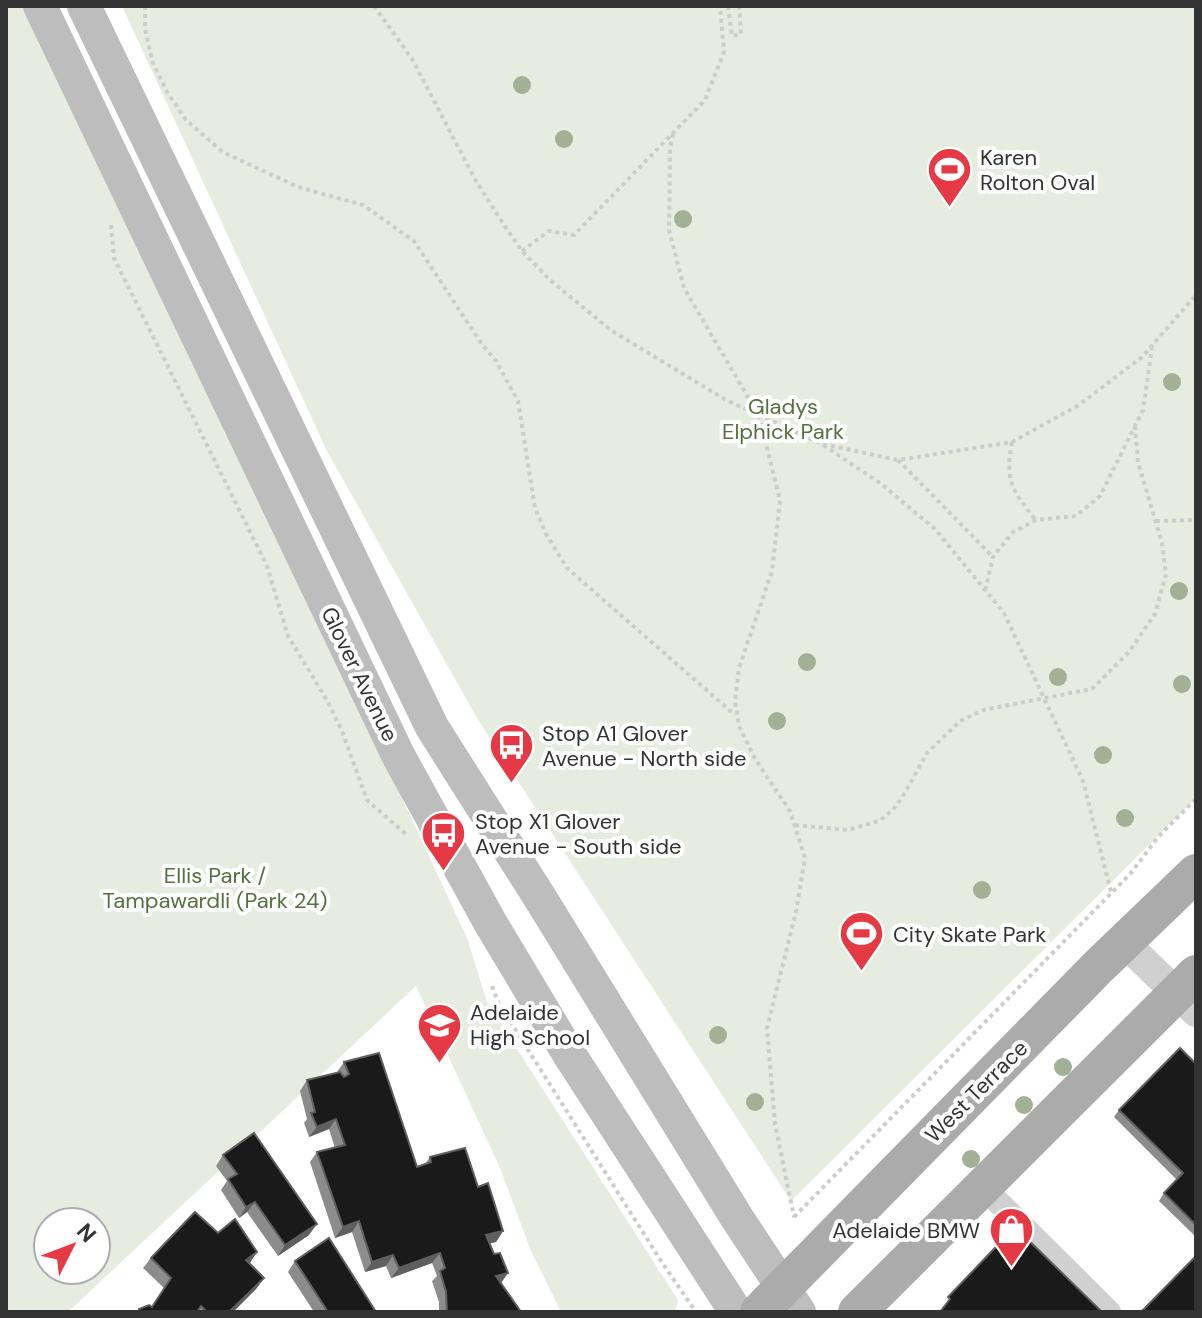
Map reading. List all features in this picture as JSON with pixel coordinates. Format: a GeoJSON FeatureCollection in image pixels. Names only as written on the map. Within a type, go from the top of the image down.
{"type":"FeatureCollection","features":[{"type":"Feature","properties":{"kind":"main road","name":"Glover Avenue"},"geometry":{"type":"LineString","coordinates":[[40,6],[399,757],[491,924],[569,1054],[736,1312]]}},
{"type":"Feature","properties":{"kind":"main road","name":"Glover Avenue"},"geometry":{"type":"LineString","coordinates":[[84,6],[432,727],[781,1304]]}},
{"type":"Feature","properties":{"kind":"main road"},"geometry":{"type":"LineString","coordinates":[[255,456],[291,437]]}},
{"type":"Feature","properties":{"kind":"main road","name":"West Terrace"},"geometry":{"type":"LineString","coordinates":[[781,1304],[1124,942],[1196,873]]}},
{"type":"Feature","properties":{"kind":"main road"},"geometry":{"type":"LineString","coordinates":[[857,1312],[983,1187],[1190,993]]}},
{"type":"Feature","properties":{"kind":"street"},"geometry":{"type":"LineString","coordinates":[[1124,942],[1190,993]]}},
{"type":"Feature","properties":{"kind":"street"},"geometry":{"type":"LineString","coordinates":[[983,1187],[1109,1312]]}},
{"type":"Feature","properties":{"kind":"path"},"geometry":{"type":"LineString","coordinates":[[145,6],[145,30],[153,63],[186,120],[223,152],[298,187],[363,205],[414,241],[496,361],[518,401],[535,508],[556,553],[578,577],[737,717]]}},
{"type":"Feature","properties":{"kind":"path"},"geometry":{"type":"LineString","coordinates":[[374,6],[412,59],[476,181],[522,251],[550,280],[612,331],[726,400],[820,443],[880,483],[935,529],[1004,613],[1083,781],[1111,892]]}},
{"type":"Feature","properties":{"kind":"path"},"geometry":{"type":"LineString","coordinates":[[522,251],[549,231],[574,235],[705,100],[724,52],[720,6]]}},
{"type":"Feature","properties":{"kind":"path"},"geometry":{"type":"LineString","coordinates":[[728,6],[732,36],[741,34],[739,6]]}},
{"type":"Feature","properties":{"kind":"path"},"geometry":{"type":"LineString","coordinates":[[673,134],[670,148],[669,230],[684,288],[759,416],[780,500],[772,571],[739,668],[735,701],[737,717],[755,759],[790,811],[805,858],[796,912],[767,1028],[775,1124],[794,1217],[1131,873],[1158,837],[1196,799]]}},
{"type":"Feature","properties":{"kind":"path"},"geometry":{"type":"LineString","coordinates":[[820,443],[898,460],[1012,442],[1079,405],[1142,357],[1196,295]]}},
{"type":"Feature","properties":{"kind":"path"},"geometry":{"type":"LineString","coordinates":[[985,590],[993,557],[1013,532],[1036,520],[1076,516],[1100,496],[1143,410],[1152,345]]}},
{"type":"Feature","properties":{"kind":"path"},"geometry":{"type":"LineString","coordinates":[[795,825],[848,830],[879,821],[893,810],[927,753],[960,721],[983,710],[1092,689],[1129,652],[1155,614],[1166,574],[1156,521],[1138,462],[1135,427]]}},
{"type":"Feature","properties":{"kind":"path"},"geometry":{"type":"LineString","coordinates":[[1012,442],[1007,468],[1015,495],[1036,520]]}},
{"type":"Feature","properties":{"kind":"path"},"geometry":{"type":"LineString","coordinates":[[898,460],[993,557]]}},
{"type":"Feature","properties":{"kind":"path"},"geometry":{"type":"LineString","coordinates":[[1156,521],[1196,520]]}},
{"type":"Feature","properties":{"kind":"path"},"geometry":{"type":"LineString","coordinates":[[1068,935],[1077,945]]}},
{"type":"Feature","properties":{"kind":"path"},"geometry":{"type":"LineString","coordinates":[[804,1206],[809,1217]]}},
{"type":"Feature","properties":{"kind":"green space","name":"Ellis Park / Tampawardli (Park 24)"},"geometry":{"type":"Polygon","coordinates":[[[6,6],[31,6],[106,160],[467,938],[487,1002],[678,1300],[675,1312],[561,1312],[531,1251],[500,1168],[416,986],[112,1271],[112,1206],[32,1206],[32,1286],[96,1286],[68,1312],[6,1312],[6,6]]]}},
{"type":"Feature","properties":{"kind":"green space","name":"Gladys Elphick Park"},"geometry":{"type":"Polygon","coordinates":[[[122,6],[1196,6],[1196,798],[791,1201],[477,718],[327,451],[122,6]]]}},
{"type":"Feature","properties":{"kind":"building"},"geometry":{"type":"Polygon","coordinates":[[[1180,1048],[1196,1064],[1196,1225],[1164,1193],[1183,1173],[1119,1110],[1180,1048]]]}},
{"type":"Feature","properties":{"kind":"building"},"geometry":{"type":"Polygon","coordinates":[[[379,1053],[417,1167],[431,1162],[430,1157],[465,1148],[478,1187],[488,1183],[503,1231],[486,1235],[494,1254],[500,1253],[508,1273],[496,1276],[521,1312],[447,1312],[440,1271],[445,1268],[440,1253],[399,1268],[393,1255],[372,1262],[359,1221],[343,1227],[317,1152],[345,1145],[336,1119],[317,1127],[311,1113],[315,1112],[307,1080],[340,1072],[344,1077],[349,1074],[344,1062],[379,1053]]]}},
{"type":"Feature","properties":{"kind":"building"},"geometry":{"type":"Polygon","coordinates":[[[254,1133],[317,1224],[285,1245],[255,1202],[246,1207],[228,1179],[237,1174],[223,1155],[254,1133]]]}},
{"type":"Feature","properties":{"kind":"building"},"geometry":{"type":"Polygon","coordinates":[[[195,1212],[218,1233],[235,1219],[257,1252],[246,1260],[264,1278],[229,1312],[207,1312],[201,1306],[197,1312],[140,1312],[139,1309],[149,1305],[152,1307],[171,1278],[151,1258],[195,1212]]]}},
{"type":"Feature","properties":{"kind":"building","name":"Adelaide BMW"},"geometry":{"type":"Polygon","coordinates":[[[1015,1227],[1102,1312],[940,1312],[950,1299],[948,1297],[1015,1227]]]}},
{"type":"Feature","properties":{"kind":"building"},"geometry":{"type":"Polygon","coordinates":[[[329,1238],[376,1312],[328,1312],[295,1261],[329,1238]]]}},
{"type":"Feature","properties":{"kind":"building"},"geometry":{"type":"Polygon","coordinates":[[[1196,1256],[1196,1312],[1141,1312],[1196,1256]]]}},
{"type":"Feature","properties":{"kind":"place","name":"Karen Rolton Oval"},"geometry":{"type":"Point","coordinates":[949,209]}},
{"type":"Feature","properties":{"kind":"place","name":"Stop A1 Glover Avenue - North side"},"geometry":{"type":"Point","coordinates":[511,785]}},
{"type":"Feature","properties":{"kind":"place","name":"Stop X1 Glover Avenue - South side"},"geometry":{"type":"Point","coordinates":[444,873]}},
{"type":"Feature","properties":{"kind":"place","name":"City Skate Park"},"geometry":{"type":"Point","coordinates":[862,973]}},
{"type":"Feature","properties":{"kind":"place","name":"Adelaide High School"},"geometry":{"type":"Point","coordinates":[439,1064]}},
{"type":"Feature","properties":{"kind":"place","name":"Adelaide BMW"},"geometry":{"type":"Point","coordinates":[1011,1269]}}]}
